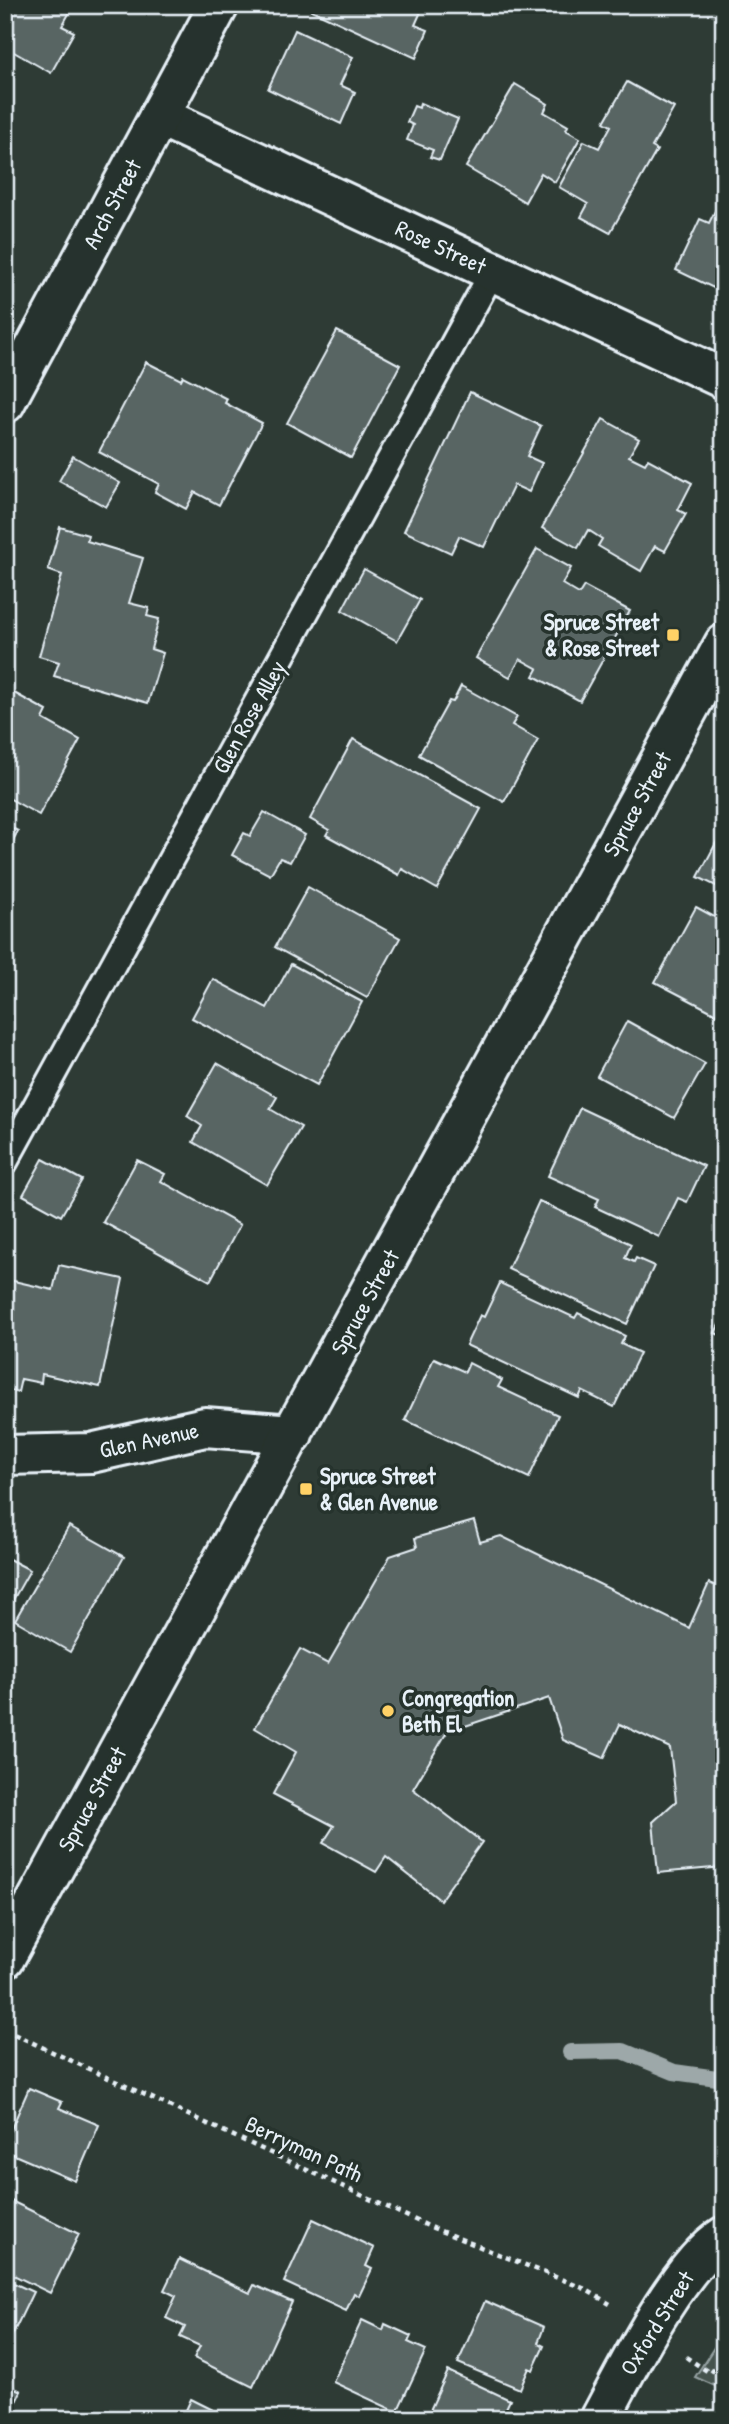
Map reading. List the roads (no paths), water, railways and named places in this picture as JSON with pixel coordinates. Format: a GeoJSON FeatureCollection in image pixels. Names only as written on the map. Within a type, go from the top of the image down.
{"type":"FeatureCollection","features":[{"type":"Feature","properties":{"kind":"street","name":"Arch Street"},"geometry":{"type":"LineString","coordinates":[[5,403],[215,7]]}},
{"type":"Feature","properties":{"kind":"street","name":"Rose Street"},"geometry":{"type":"LineString","coordinates":[[159,116],[724,379]]}},
{"type":"Feature","properties":{"kind":"street","name":"Spruce Street"},"geometry":{"type":"LineString","coordinates":[[5,1958],[724,645]]}},
{"type":"Feature","properties":{"kind":"street","name":"Glen Avenue"},"geometry":{"type":"LineString","coordinates":[[5,1455],[91,1453],[205,1427],[293,1434]]}},
{"type":"Feature","properties":{"kind":"street","name":"Oxford Street"},"geometry":{"type":"LineString","coordinates":[[600,2419],[687,2272],[717,2241]]}},
{"type":"Feature","properties":{"kind":"lane","name":"Glen Rose Alley"},"geometry":{"type":"LineString","coordinates":[[5,1163],[493,271]]}},
{"type":"Feature","properties":{"kind":"waterway"},"geometry":{"type":"LineString","coordinates":[[570,2052],[623,2051],[674,2072],[724,2079]]}},
{"type":"Feature","properties":{"kind":"place","name":"Spruce Street & Rose Street"},"geometry":{"type":"Point","coordinates":[673,635]}},
{"type":"Feature","properties":{"kind":"place","name":"Spruce Street & Glen Avenue"},"geometry":{"type":"Point","coordinates":[306,1489]}},
{"type":"Feature","properties":{"kind":"place","name":"Congregation Beth El"},"geometry":{"type":"Point","coordinates":[388,1711]}}]}
